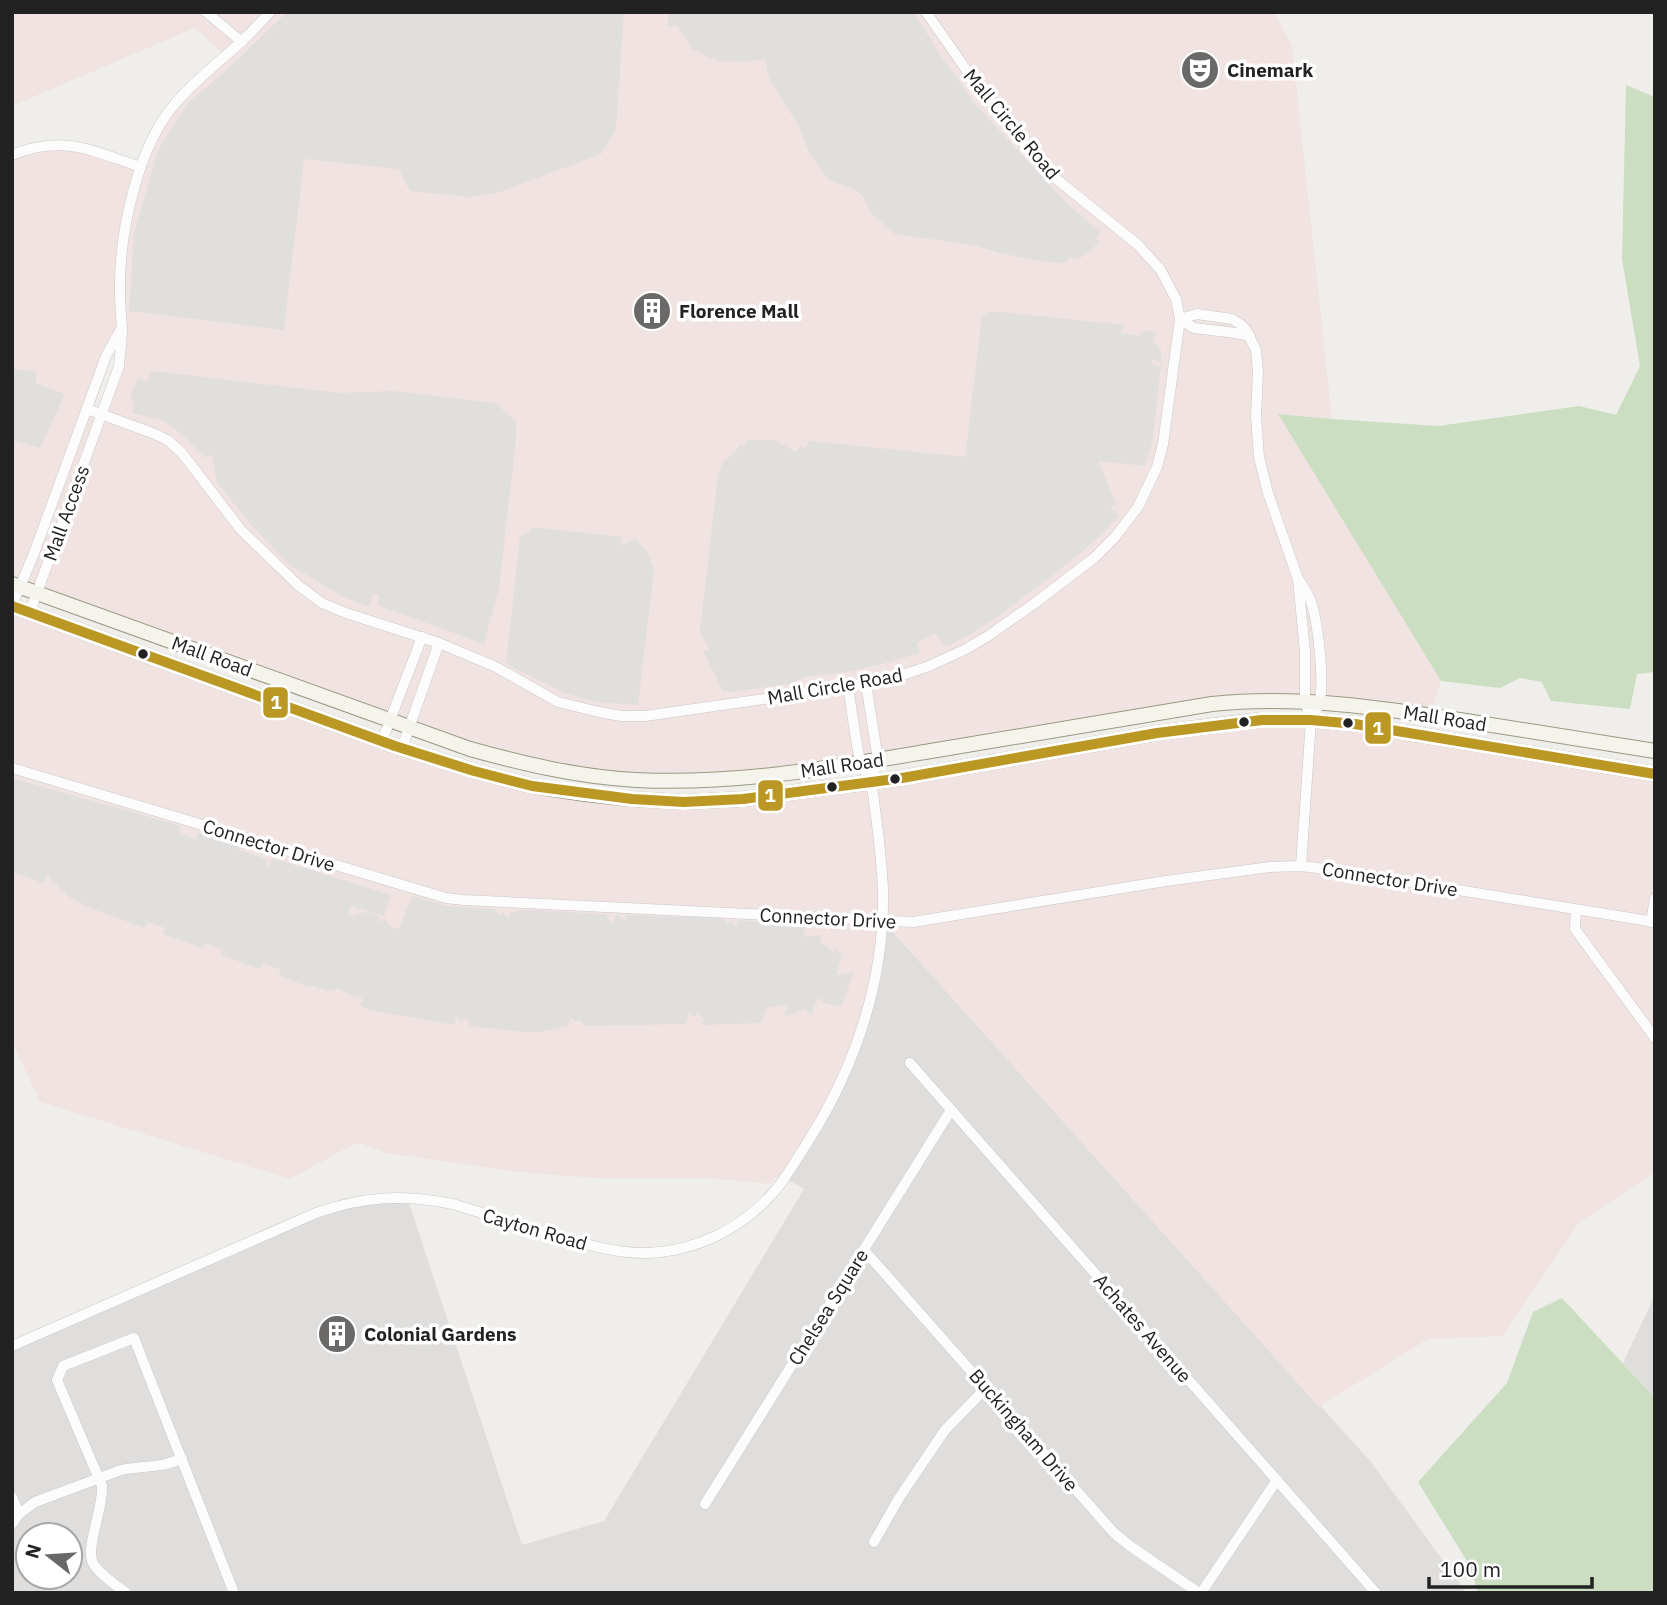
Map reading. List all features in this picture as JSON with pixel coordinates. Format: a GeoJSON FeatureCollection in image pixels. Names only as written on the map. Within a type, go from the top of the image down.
{"type":"FeatureCollection","features":[{"type":"Feature","properties":{"kind":"main road","name":"Mall Road"},"geometry":{"type":"LineString","coordinates":[[16,585],[470,748],[533,766],[583,775],[635,780],[695,781],[755,777],[860,763],[1212,704],[1251,700],[1339,703],[1655,751]]}},
{"type":"Feature","properties":{"kind":"main road","name":"Mall Road"},"geometry":{"type":"LineString","coordinates":[[12,605],[382,741],[474,771],[532,786],[632,799],[684,802],[743,799],[871,782],[1198,727],[1262,720],[1311,720],[1355,724],[1655,774]]}},
{"type":"Feature","properties":{"kind":"street"},"geometry":{"type":"LineString","coordinates":[[206,12],[242,42]]}},
{"type":"Feature","properties":{"kind":"street"},"geometry":{"type":"LineString","coordinates":[[102,414],[119,366],[122,327],[119,289],[123,248],[141,167],[161,122],[173,106],[270,12]]}},
{"type":"Feature","properties":{"kind":"street","name":"Mall Circle Road"},"geometry":{"type":"LineString","coordinates":[[87,409],[169,441],[182,453],[241,530],[299,586],[322,603],[439,643],[496,667],[558,702],[577,708],[621,716],[645,716],[848,687],[900,676],[929,666],[988,636],[1035,603],[1094,558],[1115,537],[1138,507],[1157,467],[1163,444],[1181,319],[1175,299],[1160,269],[1138,244],[1044,169],[986,97],[926,12]]}},
{"type":"Feature","properties":{"kind":"street"},"geometry":{"type":"LineString","coordinates":[[12,155],[43,145],[63,145],[80,147],[141,167]]}},
{"type":"Feature","properties":{"kind":"street"},"geometry":{"type":"LineString","coordinates":[[1181,319],[1194,328],[1250,336],[1256,349],[1259,457],[1268,493],[1298,579],[1311,601],[1318,635],[1321,690],[1320,702],[1311,720]]}},
{"type":"Feature","properties":{"kind":"street"},"geometry":{"type":"LineString","coordinates":[[87,409],[106,356],[122,327]]}},
{"type":"Feature","properties":{"kind":"street","name":"Mall Access"},"geometry":{"type":"LineString","coordinates":[[12,605],[16,585],[33,556],[87,409]]}},
{"type":"Feature","properties":{"kind":"street","name":"Mall Access"},"geometry":{"type":"LineString","coordinates":[[30,612],[102,414]]}},
{"type":"Feature","properties":{"kind":"street"},"geometry":{"type":"LineString","coordinates":[[1298,579],[1305,652],[1305,702],[1311,720],[1301,866]]}},
{"type":"Feature","properties":{"kind":"street"},"geometry":{"type":"LineString","coordinates":[[382,741],[422,637]]}},
{"type":"Feature","properties":{"kind":"street"},"geometry":{"type":"LineString","coordinates":[[402,748],[439,643]]}},
{"type":"Feature","properties":{"kind":"street"},"geometry":{"type":"LineString","coordinates":[[866,683],[878,760],[871,782]]}},
{"type":"Feature","properties":{"kind":"street"},"geometry":{"type":"LineString","coordinates":[[848,687],[860,763],[871,782]]}},
{"type":"Feature","properties":{"kind":"street","name":"Connector Drive"},"geometry":{"type":"LineString","coordinates":[[12,768],[446,898],[913,922],[1166,881],[1270,867],[1301,866],[1653,922]]}},
{"type":"Feature","properties":{"kind":"street","name":"Cayton Road"},"geometry":{"type":"LineString","coordinates":[[12,1346],[316,1213],[360,1200],[395,1197],[453,1204],[589,1245],[626,1252],[647,1253],[691,1246],[711,1239],[743,1221],[759,1208],[785,1178],[825,1114],[849,1065],[864,1022],[879,954],[882,920],[881,861],[871,782]]}},
{"type":"Feature","properties":{"kind":"street"},"geometry":{"type":"LineString","coordinates":[[1653,922],[1655,898]]}},
{"type":"Feature","properties":{"kind":"street"},"geometry":{"type":"LineString","coordinates":[[1576,910],[1574,929],[1655,1038]]}},
{"type":"Feature","properties":{"kind":"street","name":"Achates Avenue"},"geometry":{"type":"LineString","coordinates":[[910,1063],[1376,1593]]}},
{"type":"Feature","properties":{"kind":"street","name":"Chelsea Square"},"geometry":{"type":"LineString","coordinates":[[705,1504],[951,1110]]}},
{"type":"Feature","properties":{"kind":"street","name":"Buckingham Drive"},"geometry":{"type":"LineString","coordinates":[[864,1250],[1114,1533],[1200,1593]]}},
{"type":"Feature","properties":{"kind":"street"},"geometry":{"type":"LineString","coordinates":[[126,1593],[97,1568],[91,1558],[93,1535],[103,1496],[102,1486],[57,1380],[64,1366],[134,1338],[234,1593]]}},
{"type":"Feature","properties":{"kind":"street"},"geometry":{"type":"LineString","coordinates":[[874,1542],[944,1430],[986,1388]]}},
{"type":"Feature","properties":{"kind":"street"},"geometry":{"type":"LineString","coordinates":[[12,1524],[19,1514],[35,1502],[121,1470],[171,1464],[182,1458]]}},
{"type":"Feature","properties":{"kind":"street"},"geometry":{"type":"LineString","coordinates":[[1200,1593],[1277,1480]]}},
{"type":"Feature","properties":{"kind":"street"},"geometry":{"type":"LineString","coordinates":[[12,1497],[19,1514]]}},
{"type":"Feature","properties":{"kind":"shaded area","name":"Florence Mall"},"geometry":{"type":"Polygon","coordinates":[[[12,12],[1274,12],[1292,45],[1332,419],[1278,414],[1441,681],[1430,716],[1251,700],[695,781],[533,766],[12,584],[12,155],[63,145],[141,167],[161,122],[225,56],[195,28],[12,106],[12,12]],[[121,330],[93,410],[101,414],[119,366],[121,330]]]}},
{"type":"Feature","properties":{"kind":"shaded area"},"geometry":{"type":"Polygon","coordinates":[[[287,12],[624,12],[616,129],[601,154],[497,193],[469,197],[411,191],[399,169],[304,159],[284,330],[129,311],[134,233],[158,150],[187,104],[287,12]]]}},
{"type":"Feature","properties":{"kind":"shaded area"},"geometry":{"type":"Polygon","coordinates":[[[669,12],[913,12],[975,104],[1067,203],[1101,233],[1096,239],[1099,243],[1078,260],[1070,257],[1064,263],[1039,261],[972,245],[895,234],[871,213],[862,195],[852,188],[829,180],[810,154],[798,125],[769,78],[765,59],[717,61],[692,49],[677,25],[667,26],[669,12]]]}},
{"type":"Feature","properties":{"kind":"shaded area"},"geometry":{"type":"Polygon","coordinates":[[[990,311],[1125,325],[1120,333],[1139,336],[1144,331],[1157,332],[1153,340],[1161,349],[1161,364],[1153,359],[1151,364],[1161,366],[1152,443],[1145,466],[1098,461],[1117,505],[1110,507],[1119,515],[1083,551],[1036,588],[994,619],[946,647],[935,633],[917,643],[920,653],[890,662],[846,672],[805,677],[790,684],[723,691],[703,651],[710,650],[700,632],[718,473],[723,462],[740,445],[744,447],[747,440],[775,440],[796,452],[800,446],[805,449],[810,441],[965,457],[982,317],[990,311]]]}},
{"type":"Feature","properties":{"kind":"shaded area"},"geometry":{"type":"Polygon","coordinates":[[[12,369],[36,371],[36,383],[65,394],[40,448],[12,440],[12,369]]]}},
{"type":"Feature","properties":{"kind":"shaded area"},"geometry":{"type":"Polygon","coordinates":[[[152,371],[339,393],[393,391],[495,403],[516,421],[516,440],[499,588],[484,644],[377,605],[379,595],[373,593],[369,607],[342,596],[291,566],[254,528],[217,483],[212,454],[205,458],[181,434],[161,420],[132,413],[134,403],[130,395],[138,378],[147,381],[152,371]]]}},
{"type":"Feature","properties":{"kind":"shaded area"},"geometry":{"type":"Polygon","coordinates":[[[531,527],[622,537],[621,546],[636,539],[647,551],[654,571],[638,705],[597,702],[564,693],[506,664],[520,536],[530,532],[531,527]]]}},
{"type":"Feature","properties":{"kind":"shaded area"},"geometry":{"type":"Polygon","coordinates":[[[12,606],[386,742],[585,794],[764,796],[1157,733],[1311,720],[1655,774],[1655,1172],[1579,1223],[1503,1336],[1428,1339],[1319,1407],[883,921],[879,954],[852,1058],[785,1178],[774,1178],[771,1184],[705,1178],[596,1178],[519,1172],[386,1153],[362,1144],[354,1144],[290,1179],[40,1102],[12,1042],[12,606]]]}},
{"type":"Feature","properties":{"kind":"shaded area"},"geometry":{"type":"Polygon","coordinates":[[[12,778],[181,826],[179,834],[196,839],[199,832],[240,844],[239,850],[267,859],[266,865],[269,866],[272,858],[391,895],[384,916],[351,906],[348,913],[355,916],[367,912],[377,915],[382,923],[384,918],[390,926],[399,929],[412,896],[447,906],[494,909],[500,916],[502,912],[508,919],[511,912],[525,910],[607,914],[613,924],[618,914],[624,921],[626,915],[722,918],[728,924],[730,920],[736,927],[738,920],[806,925],[803,937],[822,935],[820,943],[833,953],[836,949],[842,956],[836,975],[854,972],[842,1005],[824,1003],[818,997],[811,1015],[805,1009],[784,1016],[787,1005],[767,1007],[761,1023],[702,1025],[704,1019],[698,1014],[693,1017],[689,1013],[686,1024],[585,1026],[580,1020],[576,1022],[571,1018],[568,1026],[540,1032],[524,1032],[469,1026],[470,1023],[465,1018],[461,1021],[456,1017],[454,1025],[371,1010],[360,1006],[363,1000],[358,995],[354,998],[338,989],[327,991],[310,985],[308,987],[279,975],[281,970],[263,963],[260,969],[221,955],[223,949],[205,943],[202,948],[163,934],[165,928],[148,922],[145,928],[90,908],[68,896],[47,875],[43,883],[12,872],[12,778]]]}},
{"type":"Feature","properties":{"kind":"shaded area"},"geometry":{"type":"Polygon","coordinates":[[[882,920],[1371,1462],[1467,1593],[12,1593],[12,1346],[316,1213],[407,1197],[522,1545],[604,1521],[804,1189],[785,1178],[882,920]]]}},
{"type":"Feature","properties":{"kind":"shaded area"},"geometry":{"type":"Polygon","coordinates":[[[1655,1295],[1655,1398],[1623,1363],[1655,1295]]]}},
{"type":"Feature","properties":{"kind":"green space"},"geometry":{"type":"Polygon","coordinates":[[[1626,85],[1655,97],[1655,672],[1637,674],[1630,709],[1551,701],[1542,682],[1520,678],[1500,688],[1441,681],[1278,414],[1438,426],[1579,406],[1616,415],[1640,366],[1622,259],[1626,85]]]}},
{"type":"Feature","properties":{"kind":"green space"},"geometry":{"type":"Polygon","coordinates":[[[1562,1298],[1655,1398],[1655,1593],[1478,1593],[1470,1566],[1418,1482],[1507,1383],[1533,1312],[1562,1298]]]}},
{"type":"Feature","properties":{"kind":"transit line","name":"1"},"geometry":{"type":"LineString","coordinates":[[12,606],[395,746],[474,771],[532,786],[632,799],[684,802],[743,799],[902,778],[1157,733],[1262,720],[1311,720],[1355,724],[1655,774]]}},
{"type":"Feature","properties":{"kind":"place","name":"Cinemark"},"geometry":{"type":"Point","coordinates":[1200,70]}},
{"type":"Feature","properties":{"kind":"place","name":"Florence Mall"},"geometry":{"type":"Point","coordinates":[652,311]}},
{"type":"Feature","properties":{"kind":"place","name":"Colonial Gardens"},"geometry":{"type":"Point","coordinates":[337,1334]}}]}
